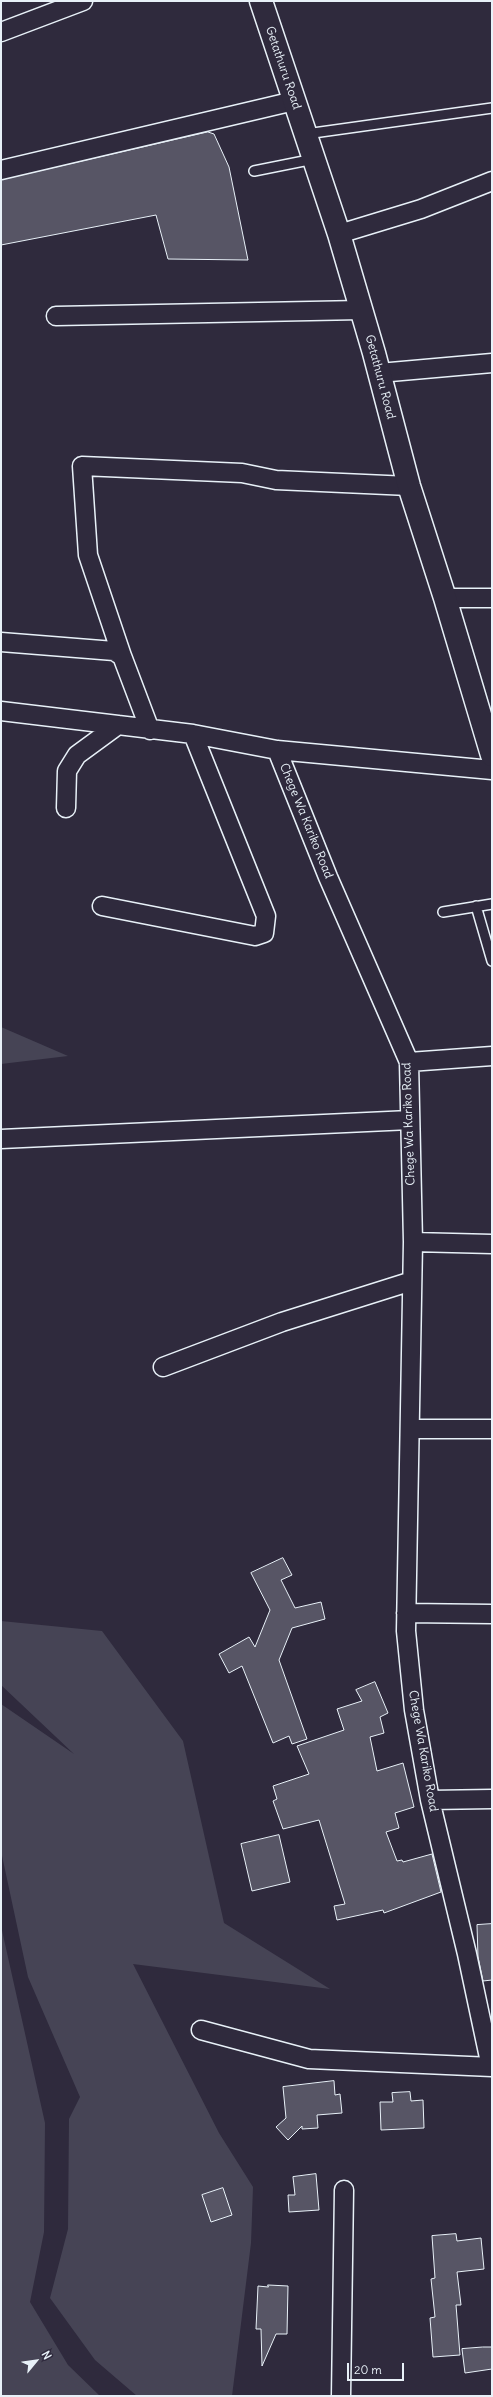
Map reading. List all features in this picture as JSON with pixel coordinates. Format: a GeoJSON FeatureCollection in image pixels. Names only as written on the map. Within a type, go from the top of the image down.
{"type":"FeatureCollection","features":[{"type":"Feature","properties":{"kind":"main road","name":"Getathuru Road"},"geometry":{"type":"LineString","coordinates":[[261,1],[339,234],[379,373],[409,486],[445,598],[492,755]]}},
{"type":"Feature","properties":{"kind":"street"},"geometry":{"type":"LineString","coordinates":[[1,32],[83,1]]}},
{"type":"Feature","properties":{"kind":"street"},"geometry":{"type":"LineString","coordinates":[[1,170],[294,101]]}},
{"type":"Feature","properties":{"kind":"street"},"geometry":{"type":"LineString","coordinates":[[339,234],[421,209],[492,181]]}},
{"type":"Feature","properties":{"kind":"street"},"geometry":{"type":"LineString","coordinates":[[56,316],[361,310]]}},
{"type":"Feature","properties":{"kind":"street"},"geometry":{"type":"LineString","coordinates":[[379,373],[492,363]]}},
{"type":"Feature","properties":{"kind":"street"},"geometry":{"type":"LineString","coordinates":[[150,730],[122,656],[88,556],[82,466],[242,473],[276,480],[409,486]]}},
{"type":"Feature","properties":{"kind":"street"},"geometry":{"type":"LineString","coordinates":[[445,598],[492,598]]}},
{"type":"Feature","properties":{"kind":"street"},"geometry":{"type":"LineString","coordinates":[[1,642],[114,652],[122,656]]}},
{"type":"Feature","properties":{"kind":"street"},"geometry":{"type":"LineString","coordinates":[[1,711],[193,734],[277,750],[492,770]]}},
{"type":"Feature","properties":{"kind":"street"},"geometry":{"type":"LineString","coordinates":[[66,808],[67,771],[70,766],[77,755],[118,725]]}},
{"type":"Feature","properties":{"kind":"street"},"geometry":{"type":"LineString","coordinates":[[102,906],[255,936],[264,933],[266,916],[193,734]]}},
{"type":"Feature","properties":{"kind":"street","name":"Chege Wa Kariko Road"},"geometry":{"type":"LineString","coordinates":[[201,2030],[309,2059],[492,2067],[467,1954],[430,1800],[414,1710],[406,1631],[413,1242],[409,1062],[328,877],[277,750]]}},
{"type":"Feature","properties":{"kind":"street"},"geometry":{"type":"LineString","coordinates":[[409,1062],[492,1056]]}},
{"type":"Feature","properties":{"kind":"street"},"geometry":{"type":"LineString","coordinates":[[1,1139],[410,1120]]}},
{"type":"Feature","properties":{"kind":"street"},"geometry":{"type":"LineString","coordinates":[[413,1242],[492,1244]]}},
{"type":"Feature","properties":{"kind":"street"},"geometry":{"type":"LineString","coordinates":[[162,1367],[282,1322],[412,1281]]}},
{"type":"Feature","properties":{"kind":"street"},"geometry":{"type":"LineString","coordinates":[[410,1429],[492,1429]]}},
{"type":"Feature","properties":{"kind":"street"},"geometry":{"type":"LineString","coordinates":[[406,1613],[492,1614]]}},
{"type":"Feature","properties":{"kind":"street"},"geometry":{"type":"LineString","coordinates":[[430,1800],[492,1799]]}},
{"type":"Feature","properties":{"kind":"street"},"geometry":{"type":"LineString","coordinates":[[342,2396],[344,2190]]}},
{"type":"Feature","properties":{"kind":"lane"},"geometry":{"type":"LineString","coordinates":[[306,134],[492,108]]}},
{"type":"Feature","properties":{"kind":"lane"},"geometry":{"type":"LineString","coordinates":[[254,171],[314,159]]}},
{"type":"Feature","properties":{"kind":"lane"},"geometry":{"type":"LineString","coordinates":[[443,912],[492,904]]}},
{"type":"Feature","properties":{"kind":"lane"},"geometry":{"type":"LineString","coordinates":[[476,906],[492,961]]}},
{"type":"Feature","properties":{"kind":"shaded area"},"geometry":{"type":"Polygon","coordinates":[[[1,1027],[68,1056],[1,1064],[1,1027]]]}},
{"type":"Feature","properties":{"kind":"shaded area"},"geometry":{"type":"Polygon","coordinates":[[[1,1621],[102,1631],[183,1741],[224,1923],[330,1989],[133,1964],[219,2133],[253,2187],[251,2243],[232,2396],[137,2396],[95,2360],[50,2298],[68,2229],[69,2119],[80,2097],[28,1977],[1,1851],[1,1704],[74,1754],[1,1685],[1,1621]]]}},
{"type":"Feature","properties":{"kind":"shaded area"},"geometry":{"type":"Polygon","coordinates":[[[1,1926],[45,2123],[44,2232],[30,2302],[68,2365],[100,2396],[1,2396],[1,1926]]]}},
{"type":"Feature","properties":{"kind":"building"},"geometry":{"type":"Polygon","coordinates":[[[208,132],[214,134],[229,167],[248,260],[168,259],[156,215],[1,245],[1,180],[208,132]]]}},
{"type":"Feature","properties":{"kind":"building"},"geometry":{"type":"Polygon","coordinates":[[[283,1558],[292,1575],[281,1580],[295,1608],[321,1602],[325,1619],[292,1628],[279,1660],[307,1739],[292,1744],[289,1736],[273,1743],[242,1666],[229,1673],[219,1654],[249,1637],[255,1647],[270,1610],[251,1573],[283,1558]]]}},
{"type":"Feature","properties":{"kind":"building"},"geometry":{"type":"Polygon","coordinates":[[[375,1682],[388,1713],[380,1717],[384,1733],[370,1737],[377,1771],[403,1763],[414,1807],[395,1813],[399,1828],[386,1832],[397,1861],[402,1860],[403,1862],[432,1854],[441,1892],[384,1913],[383,1910],[337,1920],[334,1906],[345,1904],[319,1820],[283,1829],[273,1801],[277,1799],[273,1786],[309,1774],[297,1746],[344,1730],[337,1709],[362,1701],[356,1690],[375,1682]]]}},
{"type":"Feature","properties":{"kind":"building"},"geometry":{"type":"Polygon","coordinates":[[[279,1835],[290,1882],[252,1891],[241,1844],[279,1835]]]}},
{"type":"Feature","properties":{"kind":"building"},"geometry":{"type":"Polygon","coordinates":[[[492,1924],[492,1980],[483,1981],[478,1957],[477,1925],[492,1924]]]}},
{"type":"Feature","properties":{"kind":"building"},"geometry":{"type":"Polygon","coordinates":[[[334,2081],[335,2095],[340,2094],[342,2113],[317,2115],[318,2128],[302,2129],[302,2126],[288,2140],[276,2127],[286,2118],[283,2087],[334,2081]]]}},
{"type":"Feature","properties":{"kind":"building"},"geometry":{"type":"Polygon","coordinates":[[[410,2092],[411,2101],[423,2100],[424,2128],[381,2130],[380,2102],[393,2102],[392,2093],[410,2092]]]}},
{"type":"Feature","properties":{"kind":"building"},"geometry":{"type":"Polygon","coordinates":[[[316,2174],[319,2210],[289,2212],[288,2195],[295,2195],[293,2177],[316,2174]]]}},
{"type":"Feature","properties":{"kind":"building"},"geometry":{"type":"Polygon","coordinates":[[[223,2188],[232,2215],[211,2222],[202,2195],[223,2188]]]}},
{"type":"Feature","properties":{"kind":"building"},"geometry":{"type":"Polygon","coordinates":[[[456,2234],[457,2241],[481,2238],[484,2269],[457,2272],[461,2305],[456,2305],[460,2355],[433,2357],[430,2318],[435,2317],[431,2279],[435,2278],[432,2236],[456,2234]]]}},
{"type":"Feature","properties":{"kind":"building"},"geometry":{"type":"Polygon","coordinates":[[[268,2285],[288,2286],[287,2334],[276,2334],[262,2366],[261,2329],[256,2329],[258,2286],[268,2287],[268,2285]]]}},
{"type":"Feature","properties":{"kind":"building"},"geometry":{"type":"Polygon","coordinates":[[[492,2347],[492,2369],[465,2373],[462,2349],[492,2347]]]}}]}
